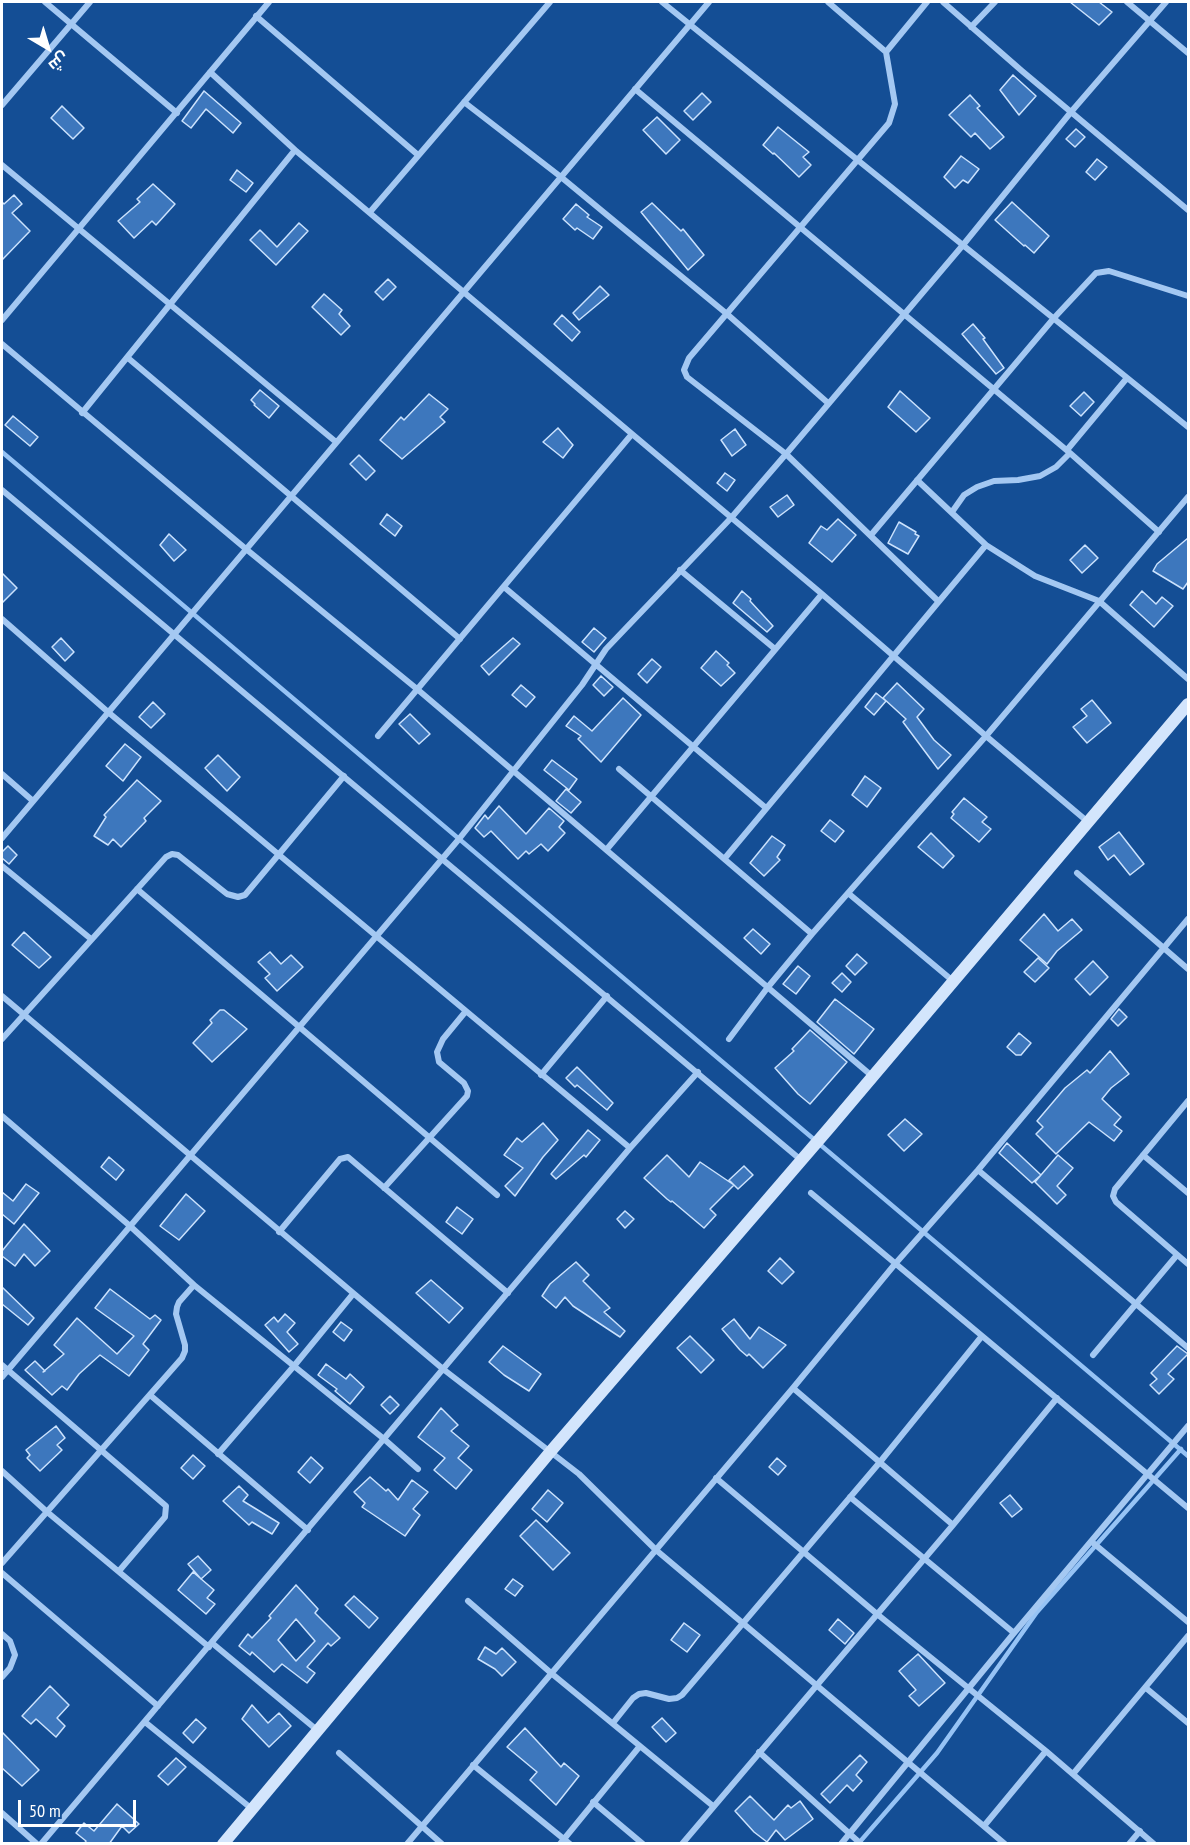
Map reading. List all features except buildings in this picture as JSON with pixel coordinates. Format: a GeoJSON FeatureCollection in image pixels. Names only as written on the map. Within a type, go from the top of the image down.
{"type":"FeatureCollection","features":[{"type":"Feature","properties":{"kind":"main road"},"geometry":{"type":"LineString","coordinates":[[223,1844],[551,1451],[830,1127],[1188,704]]}},
{"type":"Feature","properties":{"kind":"street"},"geometry":{"type":"LineString","coordinates":[[45,2],[177,113]]}},
{"type":"Feature","properties":{"kind":"street"},"geometry":{"type":"LineString","coordinates":[[2,105],[90,2]]}},
{"type":"Feature","properties":{"kind":"street"},"geometry":{"type":"LineString","coordinates":[[2,320],[269,2]]}},
{"type":"Feature","properties":{"kind":"street"},"geometry":{"type":"LineString","coordinates":[[370,212],[550,2]]}},
{"type":"Feature","properties":{"kind":"street"},"geometry":{"type":"LineString","coordinates":[[662,2],[1188,427]]}},
{"type":"Feature","properties":{"kind":"street"},"geometry":{"type":"LineString","coordinates":[[2,838],[709,2]]}},
{"type":"Feature","properties":{"kind":"street"},"geometry":{"type":"LineString","coordinates":[[828,2],[886,51],[895,104],[889,123],[689,358],[684,370],[687,377],[786,454],[938,601]]}},
{"type":"Feature","properties":{"kind":"street"},"geometry":{"type":"LineString","coordinates":[[886,51],[927,2]]}},
{"type":"Feature","properties":{"kind":"street"},"geometry":{"type":"LineString","coordinates":[[943,2],[1188,210]]}},
{"type":"Feature","properties":{"kind":"street"},"geometry":{"type":"LineString","coordinates":[[971,27],[994,2]]}},
{"type":"Feature","properties":{"kind":"street"},"geometry":{"type":"LineString","coordinates":[[1127,2],[1188,53]]}},
{"type":"Feature","properties":{"kind":"street"},"geometry":{"type":"LineString","coordinates":[[2,1377],[442,859],[582,685],[595,663],[617,636],[731,518],[1166,2]]}},
{"type":"Feature","properties":{"kind":"street"},"geometry":{"type":"LineString","coordinates":[[256,16],[418,156]]}},
{"type":"Feature","properties":{"kind":"street"},"geometry":{"type":"LineString","coordinates":[[210,72],[295,150],[1089,822]]}},
{"type":"Feature","properties":{"kind":"street"},"geometry":{"type":"LineString","coordinates":[[635,89],[994,389],[1159,532]]}},
{"type":"Feature","properties":{"kind":"street"},"geometry":{"type":"LineString","coordinates":[[464,102],[561,177],[727,314],[828,403]]}},
{"type":"Feature","properties":{"kind":"street"},"geometry":{"type":"LineString","coordinates":[[82,413],[295,150]]}},
{"type":"Feature","properties":{"kind":"street"},"geometry":{"type":"LineString","coordinates":[[2,165],[336,442]]}},
{"type":"Feature","properties":{"kind":"street"},"geometry":{"type":"LineString","coordinates":[[871,535],[1089,279],[1101,271],[1109,271],[1188,296]]}},
{"type":"Feature","properties":{"kind":"street"},"geometry":{"type":"LineString","coordinates":[[2,344],[607,849],[872,1077]]}},
{"type":"Feature","properties":{"kind":"street"},"geometry":{"type":"LineString","coordinates":[[128,358],[460,639]]}},
{"type":"Feature","properties":{"kind":"street"},"geometry":{"type":"LineString","coordinates":[[952,512],[964,495],[976,487],[994,481],[1040,476],[1056,467],[1127,378]]}},
{"type":"Feature","properties":{"kind":"street"},"geometry":{"type":"LineString","coordinates":[[378,736],[632,434]]}},
{"type":"Feature","properties":{"kind":"street"},"geometry":{"type":"LineString","coordinates":[[917,480],[986,545],[1035,576],[1099,601],[1188,679]]}},
{"type":"Feature","properties":{"kind":"street"},"geometry":{"type":"LineString","coordinates":[[3,494],[174,634],[801,1160]]}},
{"type":"Feature","properties":{"kind":"street"},"geometry":{"type":"LineString","coordinates":[[729,1040],[768,987],[812,934],[986,736],[1188,497]]}},
{"type":"Feature","properties":{"kind":"street"},"geometry":{"type":"LineString","coordinates":[[725,858],[986,545]]}},
{"type":"Feature","properties":{"kind":"street"},"geometry":{"type":"LineString","coordinates":[[680,570],[775,649]]}},
{"type":"Feature","properties":{"kind":"street"},"geometry":{"type":"LineString","coordinates":[[504,587],[766,808]]}},
{"type":"Feature","properties":{"kind":"street"},"geometry":{"type":"LineString","coordinates":[[607,849],[822,594]]}},
{"type":"Feature","properties":{"kind":"street"},"geometry":{"type":"LineString","coordinates":[[2,619],[108,712],[630,1148]]}},
{"type":"Feature","properties":{"kind":"street"},"geometry":{"type":"LineString","coordinates":[[619,770],[812,934]]}},
{"type":"Feature","properties":{"kind":"street"},"geometry":{"type":"LineString","coordinates":[[2,774],[33,801]]}},
{"type":"Feature","properties":{"kind":"street"},"geometry":{"type":"LineString","coordinates":[[2,1039],[166,857],[176,854],[227,894],[238,897],[249,892],[344,776]]}},
{"type":"Feature","properties":{"kind":"street"},"geometry":{"type":"LineString","coordinates":[[2,866],[90,939]]}},
{"type":"Feature","properties":{"kind":"street"},"geometry":{"type":"LineString","coordinates":[[1077,873],[1188,969]]}},
{"type":"Feature","properties":{"kind":"street"},"geometry":{"type":"LineString","coordinates":[[137,889],[300,1026],[496,1196]]}},
{"type":"Feature","properties":{"kind":"street"},"geometry":{"type":"LineString","coordinates":[[848,893],[954,981]]}},
{"type":"Feature","properties":{"kind":"street"},"geometry":{"type":"LineString","coordinates":[[407,1844],[1188,919]]}},
{"type":"Feature","properties":{"kind":"street"},"geometry":{"type":"LineString","coordinates":[[2,996],[443,1369],[551,1451],[605,1499],[656,1550],[1004,1843]]}},
{"type":"Feature","properties":{"kind":"street"},"geometry":{"type":"LineString","coordinates":[[541,1075],[607,996]]}},
{"type":"Feature","properties":{"kind":"street"},"geometry":{"type":"LineString","coordinates":[[384,1188],[468,1096],[464,1083],[439,1062],[437,1052],[443,1039],[465,1011]]}},
{"type":"Feature","properties":{"kind":"street"},"geometry":{"type":"LineString","coordinates":[[2,1814],[39,1844],[145,1722],[630,1148],[698,1072]]}},
{"type":"Feature","properties":{"kind":"street"},"geometry":{"type":"LineString","coordinates":[[1188,1101],[1115,1189],[1113,1196],[1116,1202],[1188,1264]]}},
{"type":"Feature","properties":{"kind":"street"},"geometry":{"type":"LineString","coordinates":[[2,1116],[130,1226],[194,1285],[418,1469]]}},
{"type":"Feature","properties":{"kind":"street"},"geometry":{"type":"LineString","coordinates":[[1143,1155],[1188,1193]]}},
{"type":"Feature","properties":{"kind":"street"},"geometry":{"type":"LineString","coordinates":[[279,1232],[343,1158],[348,1157],[508,1293]]}},
{"type":"Feature","properties":{"kind":"street"},"geometry":{"type":"LineString","coordinates":[[978,1170],[1188,1348]]}},
{"type":"Feature","properties":{"kind":"street"},"geometry":{"type":"LineString","coordinates":[[811,1193],[1149,1473],[1188,1508]]}},
{"type":"Feature","properties":{"kind":"street"},"geometry":{"type":"LineString","coordinates":[[1094,1355],[1177,1255]]}},
{"type":"Feature","properties":{"kind":"street"},"geometry":{"type":"LineString","coordinates":[[2,1563],[182,1358],[185,1351],[176,1314],[177,1307],[194,1285]]}},
{"type":"Feature","properties":{"kind":"street"},"geometry":{"type":"LineString","coordinates":[[218,1454],[353,1294]]}},
{"type":"Feature","properties":{"kind":"street"},"geometry":{"type":"LineString","coordinates":[[613,1724],[633,1698],[639,1694],[646,1693],[669,1699],[682,1695],[880,1462],[982,1336]]}},
{"type":"Feature","properties":{"kind":"street"},"geometry":{"type":"LineString","coordinates":[[2,1365],[166,1506],[165,1517],[119,1571]]}},
{"type":"Feature","properties":{"kind":"street"},"geometry":{"type":"LineString","coordinates":[[793,1388],[952,1525]]}},
{"type":"Feature","properties":{"kind":"street"},"geometry":{"type":"LineString","coordinates":[[150,1395],[308,1530]]}},
{"type":"Feature","properties":{"kind":"street"},"geometry":{"type":"LineString","coordinates":[[682,1844],[1057,1398]]}},
{"type":"Feature","properties":{"kind":"street"},"geometry":{"type":"LineString","coordinates":[[841,1844],[1188,1426]]}},
{"type":"Feature","properties":{"kind":"street"},"geometry":{"type":"LineString","coordinates":[[2,1471],[46,1511],[317,1730]]}},
{"type":"Feature","properties":{"kind":"street"},"geometry":{"type":"LineString","coordinates":[[716,1478],[877,1614],[1046,1751],[1154,1844]]}},
{"type":"Feature","properties":{"kind":"street"},"geometry":{"type":"LineString","coordinates":[[850,1497],[1014,1633]]}},
{"type":"Feature","properties":{"kind":"street"},"geometry":{"type":"LineString","coordinates":[[1092,1542],[1188,1622]]}},
{"type":"Feature","properties":{"kind":"street"},"geometry":{"type":"LineString","coordinates":[[2,1573],[158,1706]]}},
{"type":"Feature","properties":{"kind":"street"},"geometry":{"type":"LineString","coordinates":[[468,1601],[551,1673],[713,1806]]}},
{"type":"Feature","properties":{"kind":"street"},"geometry":{"type":"LineString","coordinates":[[2,1634],[10,1641],[15,1655],[10,1668],[2,1677]]}},
{"type":"Feature","properties":{"kind":"street"},"geometry":{"type":"LineString","coordinates":[[1073,1774],[1188,1636]]}},
{"type":"Feature","properties":{"kind":"street"},"geometry":{"type":"LineString","coordinates":[[1146,1688],[1188,1723]]}},
{"type":"Feature","properties":{"kind":"street"},"geometry":{"type":"LineString","coordinates":[[145,1722],[252,1809]]}},
{"type":"Feature","properties":{"kind":"street"},"geometry":{"type":"LineString","coordinates":[[562,1841],[640,1746]]}},
{"type":"Feature","properties":{"kind":"street"},"geometry":{"type":"LineString","coordinates":[[984,1826],[1046,1751]]}},
{"type":"Feature","properties":{"kind":"street"},"geometry":{"type":"LineString","coordinates":[[759,1752],[861,1844]]}},
{"type":"Feature","properties":{"kind":"street"},"geometry":{"type":"LineString","coordinates":[[339,1754],[442,1844]]}},
{"type":"Feature","properties":{"kind":"street"},"geometry":{"type":"LineString","coordinates":[[473,1765],[562,1841],[570,1844]]}},
{"type":"Feature","properties":{"kind":"street"},"geometry":{"type":"LineString","coordinates":[[593,1802],[643,1844]]}},
{"type":"Feature","properties":{"kind":"street"},"geometry":{"type":"LineString","coordinates":[[1129,1844],[1140,1831]]}},
{"type":"Feature","properties":{"kind":"waterway"},"geometry":{"type":"LineString","coordinates":[[2,452],[1188,1456]]}},
{"type":"Feature","properties":{"kind":"waterway"},"geometry":{"type":"LineString","coordinates":[[858,1844],[937,1753],[1037,1612],[1181,1449]]}}]}
